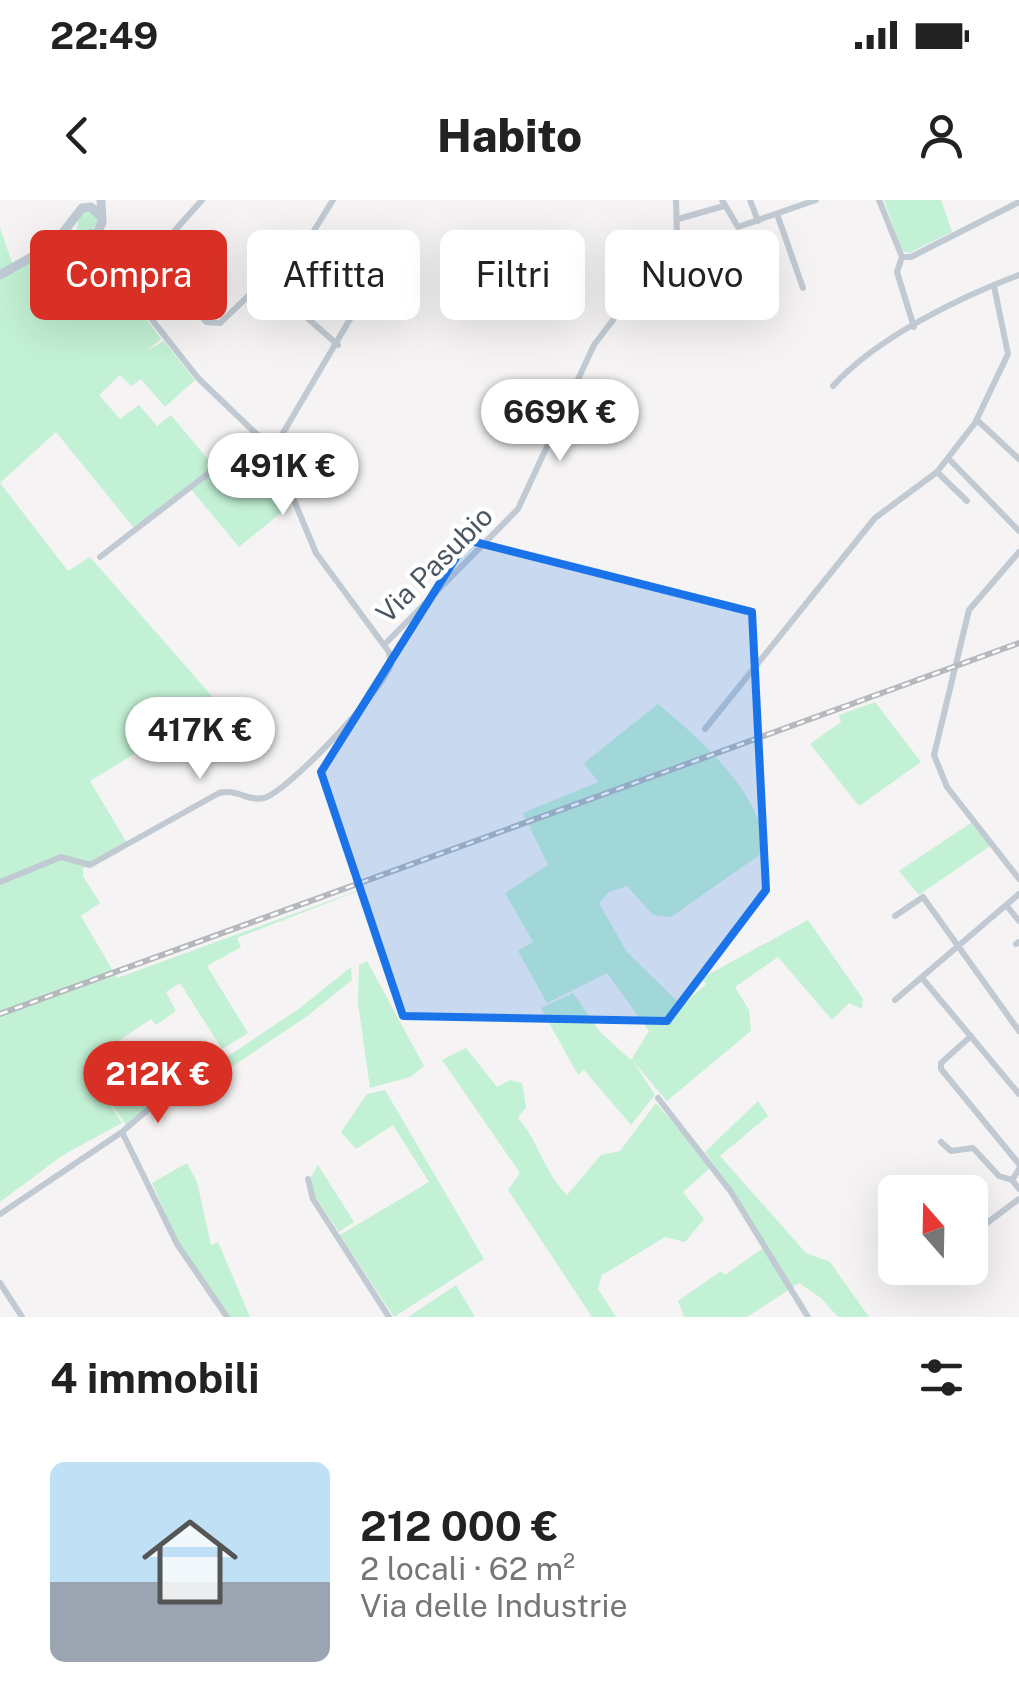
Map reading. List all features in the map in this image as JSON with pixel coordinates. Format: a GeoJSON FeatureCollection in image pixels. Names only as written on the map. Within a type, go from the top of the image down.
{"type":"FeatureCollection","features":[{"type":"Feature","properties":{"kind":"street"},"geometry":{"type":"LineString","coordinates":[[64,230],[79,207],[98,200],[100,216],[91,230]]}},
{"type":"Feature","properties":{"kind":"street"},"geometry":{"type":"LineString","coordinates":[[176,230],[202,200]]}},
{"type":"Feature","properties":{"kind":"street"},"geometry":{"type":"LineString","coordinates":[[315,230],[334,200]]}},
{"type":"Feature","properties":{"kind":"street"},"geometry":{"type":"LineString","coordinates":[[676,200],[678,219],[723,203],[734,226],[816,200]]}},
{"type":"Feature","properties":{"kind":"street"},"geometry":{"type":"LineString","coordinates":[[750,200],[758,221]]}},
{"type":"Feature","properties":{"kind":"street"},"geometry":{"type":"LineString","coordinates":[[879,200],[902,258],[897,272],[914,327]]}},
{"type":"Feature","properties":{"kind":"street"},"geometry":{"type":"LineString","coordinates":[[902,258],[1019,202]]}},
{"type":"Feature","properties":{"kind":"street"},"geometry":{"type":"LineString","coordinates":[[79,207],[100,216]]}},
{"type":"Feature","properties":{"kind":"street"},"geometry":{"type":"LineString","coordinates":[[777,214],[803,288]]}},
{"type":"Feature","properties":{"kind":"street","name":"Via Pasubio"},"geometry":{"type":"LineString","coordinates":[[384,645],[518,508],[594,344],[667,251],[677,236],[678,219]]}},
{"type":"Feature","properties":{"kind":"street"},"geometry":{"type":"LineString","coordinates":[[0,275],[30,258]]}},
{"type":"Feature","properties":{"kind":"street"},"geometry":{"type":"LineString","coordinates":[[833,386],[856,363],[914,327],[1019,274]]}},
{"type":"Feature","properties":{"kind":"street"},"geometry":{"type":"LineString","coordinates":[[705,730],[876,518],[937,472],[977,420],[1008,354],[994,286]]}},
{"type":"Feature","properties":{"kind":"street"},"geometry":{"type":"LineString","coordinates":[[227,314],[247,296]]}},
{"type":"Feature","properties":{"kind":"street"},"geometry":{"type":"LineString","coordinates":[[0,882],[61,857],[90,865],[128,840],[226,790],[258,799],[270,795],[314,760],[386,676],[392,659],[316,553],[273,450],[198,378],[151,320]]}},
{"type":"Feature","properties":{"kind":"street"},"geometry":{"type":"LineString","coordinates":[[310,320],[338,344]]}},
{"type":"Feature","properties":{"kind":"street"},"geometry":{"type":"LineString","coordinates":[[273,450],[349,320]]}},
{"type":"Feature","properties":{"kind":"street"},"geometry":{"type":"LineString","coordinates":[[977,420],[1019,458]]}},
{"type":"Feature","properties":{"kind":"street"},"geometry":{"type":"LineString","coordinates":[[100,557],[258,435]]}},
{"type":"Feature","properties":{"kind":"street"},"geometry":{"type":"LineString","coordinates":[[948,458],[1019,531]]}},
{"type":"Feature","properties":{"kind":"street"},"geometry":{"type":"LineString","coordinates":[[937,472],[966,501]]}},
{"type":"Feature","properties":{"kind":"street"},"geometry":{"type":"LineString","coordinates":[[1019,552],[969,610],[935,749],[938,772],[1019,879]]}},
{"type":"Feature","properties":{"kind":"street"},"geometry":{"type":"LineString","coordinates":[[896,1000],[1019,894]]}},
{"type":"Feature","properties":{"kind":"street"},"geometry":{"type":"LineString","coordinates":[[895,916],[923,897],[1019,1031]]}},
{"type":"Feature","properties":{"kind":"street"},"geometry":{"type":"LineString","coordinates":[[1007,906],[1019,905]]}},
{"type":"Feature","properties":{"kind":"street"},"geometry":{"type":"LineString","coordinates":[[1007,906],[1019,921]]}},
{"type":"Feature","properties":{"kind":"street"},"geometry":{"type":"LineString","coordinates":[[922,978],[1019,1094]]}},
{"type":"Feature","properties":{"kind":"street"},"geometry":{"type":"LineString","coordinates":[[971,1036],[941,1063],[941,1069],[1019,1166],[1012,1180]]}},
{"type":"Feature","properties":{"kind":"street"},"geometry":{"type":"LineString","coordinates":[[0,1214],[122,1132],[176,1087]]}},
{"type":"Feature","properties":{"kind":"street"},"geometry":{"type":"LineString","coordinates":[[658,1098],[725,1184],[808,1317]]}},
{"type":"Feature","properties":{"kind":"street"},"geometry":{"type":"LineString","coordinates":[[122,1132],[151,1184],[177,1244],[227,1317]]}},
{"type":"Feature","properties":{"kind":"street"},"geometry":{"type":"LineString","coordinates":[[941,1142],[951,1151],[973,1148],[999,1176],[1012,1180],[1019,1190]]}},
{"type":"Feature","properties":{"kind":"street"},"geometry":{"type":"LineString","coordinates":[[308,1179],[313,1199],[389,1317]]}},
{"type":"Feature","properties":{"kind":"street"},"geometry":{"type":"LineString","coordinates":[[988,1222],[1019,1199]]}},
{"type":"Feature","properties":{"kind":"street"},"geometry":{"type":"LineString","coordinates":[[0,1283],[22,1317]]}},
{"type":"Feature","properties":{"kind":"highlighted area"},"geometry":{"type":"Polygon","coordinates":[[[467,540],[752,612],[766,890],[667,1021],[403,1016],[321,772],[467,540]]]}},
{"type":"Feature","properties":{"kind":"green space"},"geometry":{"type":"Polygon","coordinates":[[[884,200],[941,200],[952,232],[909,253],[902,251],[884,200]]]}},
{"type":"Feature","properties":{"kind":"green space"},"geometry":{"type":"Polygon","coordinates":[[[89,210],[99,222],[92,230],[76,230],[79,213],[89,210]]]}},
{"type":"Feature","properties":{"kind":"green space"},"geometry":{"type":"Polygon","coordinates":[[[0,228],[15,271],[30,261],[30,320],[147,320],[161,339],[145,352],[164,341],[195,380],[165,407],[141,379],[131,386],[120,375],[99,395],[120,419],[139,405],[157,426],[171,415],[216,469],[254,440],[275,457],[293,503],[239,547],[189,487],[134,528],[56,432],[0,483],[0,228]]]}},
{"type":"Feature","properties":{"kind":"green space"},"geometry":{"type":"Polygon","coordinates":[[[0,483],[68,571],[90,557],[218,703],[90,781],[127,843],[83,868],[83,876],[100,903],[81,916],[117,978],[376,884],[237,938],[241,947],[207,966],[248,1033],[222,1049],[180,983],[166,992],[176,1011],[156,1025],[151,1019],[84,1064],[122,1123],[63,1155],[0,1202],[0,483]]]}},
{"type":"Feature","properties":{"kind":"green space"},"geometry":{"type":"Polygon","coordinates":[[[875,702],[921,762],[859,806],[810,744],[841,722],[839,715],[875,702]]]}},
{"type":"Feature","properties":{"kind":"green space"},"geometry":{"type":"Polygon","coordinates":[[[658,704],[726,768],[752,806],[768,849],[671,917],[653,915],[627,886],[609,892],[599,903],[626,951],[682,1006],[706,984],[702,978],[808,920],[863,999],[862,1009],[849,1003],[832,1020],[778,957],[735,987],[749,1010],[751,1031],[667,1101],[633,1061],[655,1095],[631,1125],[584,1070],[578,1075],[541,1008],[573,993],[600,1032],[631,1060],[649,1031],[607,973],[547,1003],[518,951],[533,942],[505,893],[548,865],[523,813],[598,782],[584,763],[658,704]]]}},
{"type":"Feature","properties":{"kind":"green space"},"geometry":{"type":"Polygon","coordinates":[[[971,823],[990,846],[919,895],[899,871],[971,823]]]}},
{"type":"Feature","properties":{"kind":"green space"},"geometry":{"type":"Polygon","coordinates":[[[367,961],[424,1066],[410,1077],[370,1088],[358,1003],[359,965],[367,961]]]}},
{"type":"Feature","properties":{"kind":"green space"},"geometry":{"type":"Polygon","coordinates":[[[351,967],[352,980],[306,1017],[206,1084],[201,1081],[200,1075],[300,1008],[351,967]]]}},
{"type":"Feature","properties":{"kind":"green space"},"geometry":{"type":"Polygon","coordinates":[[[466,1048],[497,1087],[510,1080],[522,1083],[526,1107],[518,1118],[567,1195],[601,1155],[620,1151],[656,1103],[712,1166],[683,1192],[704,1219],[685,1242],[665,1237],[602,1275],[598,1289],[616,1317],[592,1317],[508,1190],[520,1173],[442,1060],[466,1048]]]}},
{"type":"Feature","properties":{"kind":"green space"},"geometry":{"type":"Polygon","coordinates":[[[144,1077],[156,1099],[126,1125],[108,1099],[144,1077]]]}},
{"type":"Feature","properties":{"kind":"green space"},"geometry":{"type":"Polygon","coordinates":[[[385,1090],[484,1259],[394,1317],[340,1235],[429,1182],[393,1125],[356,1149],[341,1132],[367,1094],[385,1090]]]}},
{"type":"Feature","properties":{"kind":"green space"},"geometry":{"type":"Polygon","coordinates":[[[758,1101],[768,1116],[720,1156],[806,1253],[830,1262],[869,1317],[838,1317],[821,1298],[799,1283],[747,1317],[684,1317],[678,1301],[721,1271],[725,1275],[767,1245],[705,1152],[758,1101]]]}},
{"type":"Feature","properties":{"kind":"green space"},"geometry":{"type":"Polygon","coordinates":[[[187,1163],[197,1182],[211,1245],[218,1242],[250,1317],[230,1317],[225,1312],[178,1242],[152,1183],[187,1163]]]}},
{"type":"Feature","properties":{"kind":"green space"},"geometry":{"type":"Polygon","coordinates":[[[318,1165],[354,1222],[339,1232],[316,1198],[310,1179],[318,1165]]]}},
{"type":"Feature","properties":{"kind":"green space"},"geometry":{"type":"Polygon","coordinates":[[[456,1285],[475,1317],[408,1317],[456,1285]]]}},
{"type":"Feature","properties":{"kind":"railway"},"geometry":{"type":"LineString","coordinates":[[0,1014],[1019,643]]}}]}
